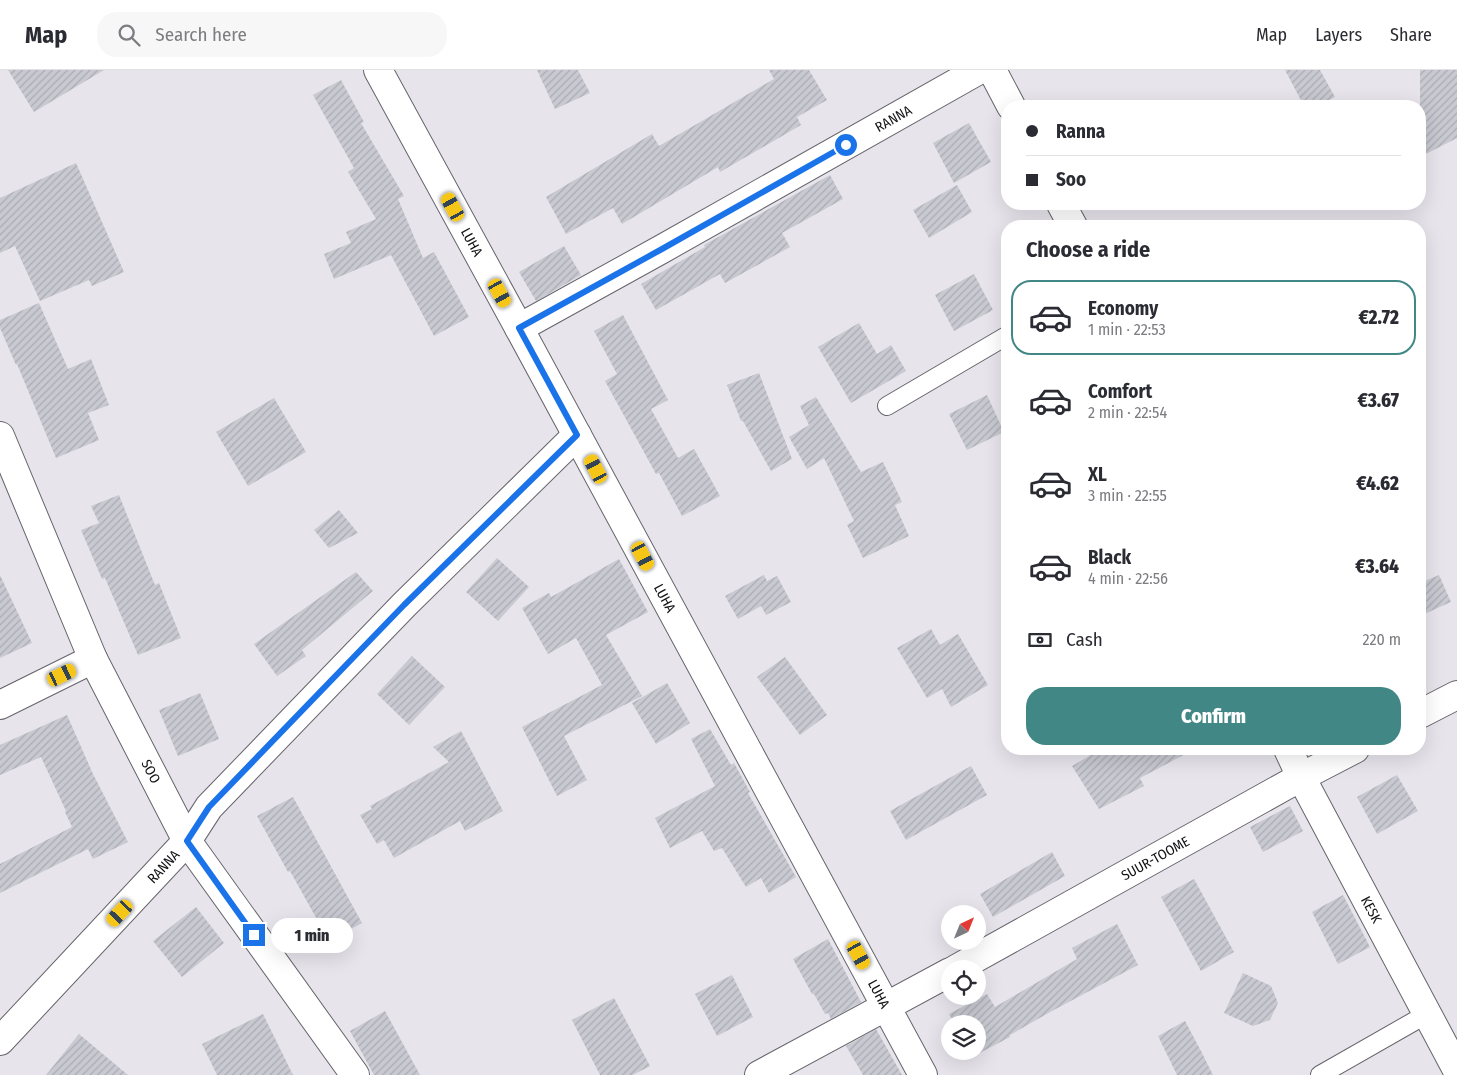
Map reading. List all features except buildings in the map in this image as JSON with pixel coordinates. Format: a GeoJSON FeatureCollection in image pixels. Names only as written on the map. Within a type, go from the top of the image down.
{"type":"FeatureCollection","features":[{"type":"Feature","properties":{"kind":"street","name":"LUHA"},"geometry":{"type":"LineString","coordinates":[[378,70],[923,1075]]}},
{"type":"Feature","properties":{"kind":"street","name":"RANNA"},"geometry":{"type":"LineString","coordinates":[[519,328],[979,70]]}},
{"type":"Feature","properties":{"kind":"street"},"geometry":{"type":"LineString","coordinates":[[992,70],[1008,100]]}},
{"type":"Feature","properties":{"kind":"street","name":"RANNA"},"geometry":{"type":"LineString","coordinates":[[0,1041],[187,841],[209,807],[404,605],[577,435]]}},
{"type":"Feature","properties":{"kind":"street","name":"SOO"},"geometry":{"type":"LineString","coordinates":[[0,436],[93,659],[187,841],[355,1075]]}},
{"type":"Feature","properties":{"kind":"street"},"geometry":{"type":"LineString","coordinates":[[0,705],[93,659]]}},
{"type":"Feature","properties":{"kind":"street"},"geometry":{"type":"LineString","coordinates":[[1426,711],[1457,695]]}},
{"type":"Feature","properties":{"kind":"street","name":"KESK"},"geometry":{"type":"LineString","coordinates":[[1291,755],[1457,1070]]}},
{"type":"Feature","properties":{"kind":"street","name":"SUUR-TOOME"},"geometry":{"type":"LineString","coordinates":[[972,960],[1343,755]]}},
{"type":"Feature","properties":{"kind":"street"},"geometry":{"type":"LineString","coordinates":[[759,1075],[941,977]]}},
{"type":"Feature","properties":{"kind":"lane"},"geometry":{"type":"LineString","coordinates":[[887,406],[1001,339]]}},
{"type":"Feature","properties":{"kind":"lane"},"geometry":{"type":"LineString","coordinates":[[1320,1075],[1427,1014]]}},
{"type":"Feature","properties":{"kind":"route"},"geometry":{"type":"LineString","coordinates":[[254,935],[187,841],[209,807],[404,605],[577,435],[519,328],[846,145]]}}]}
